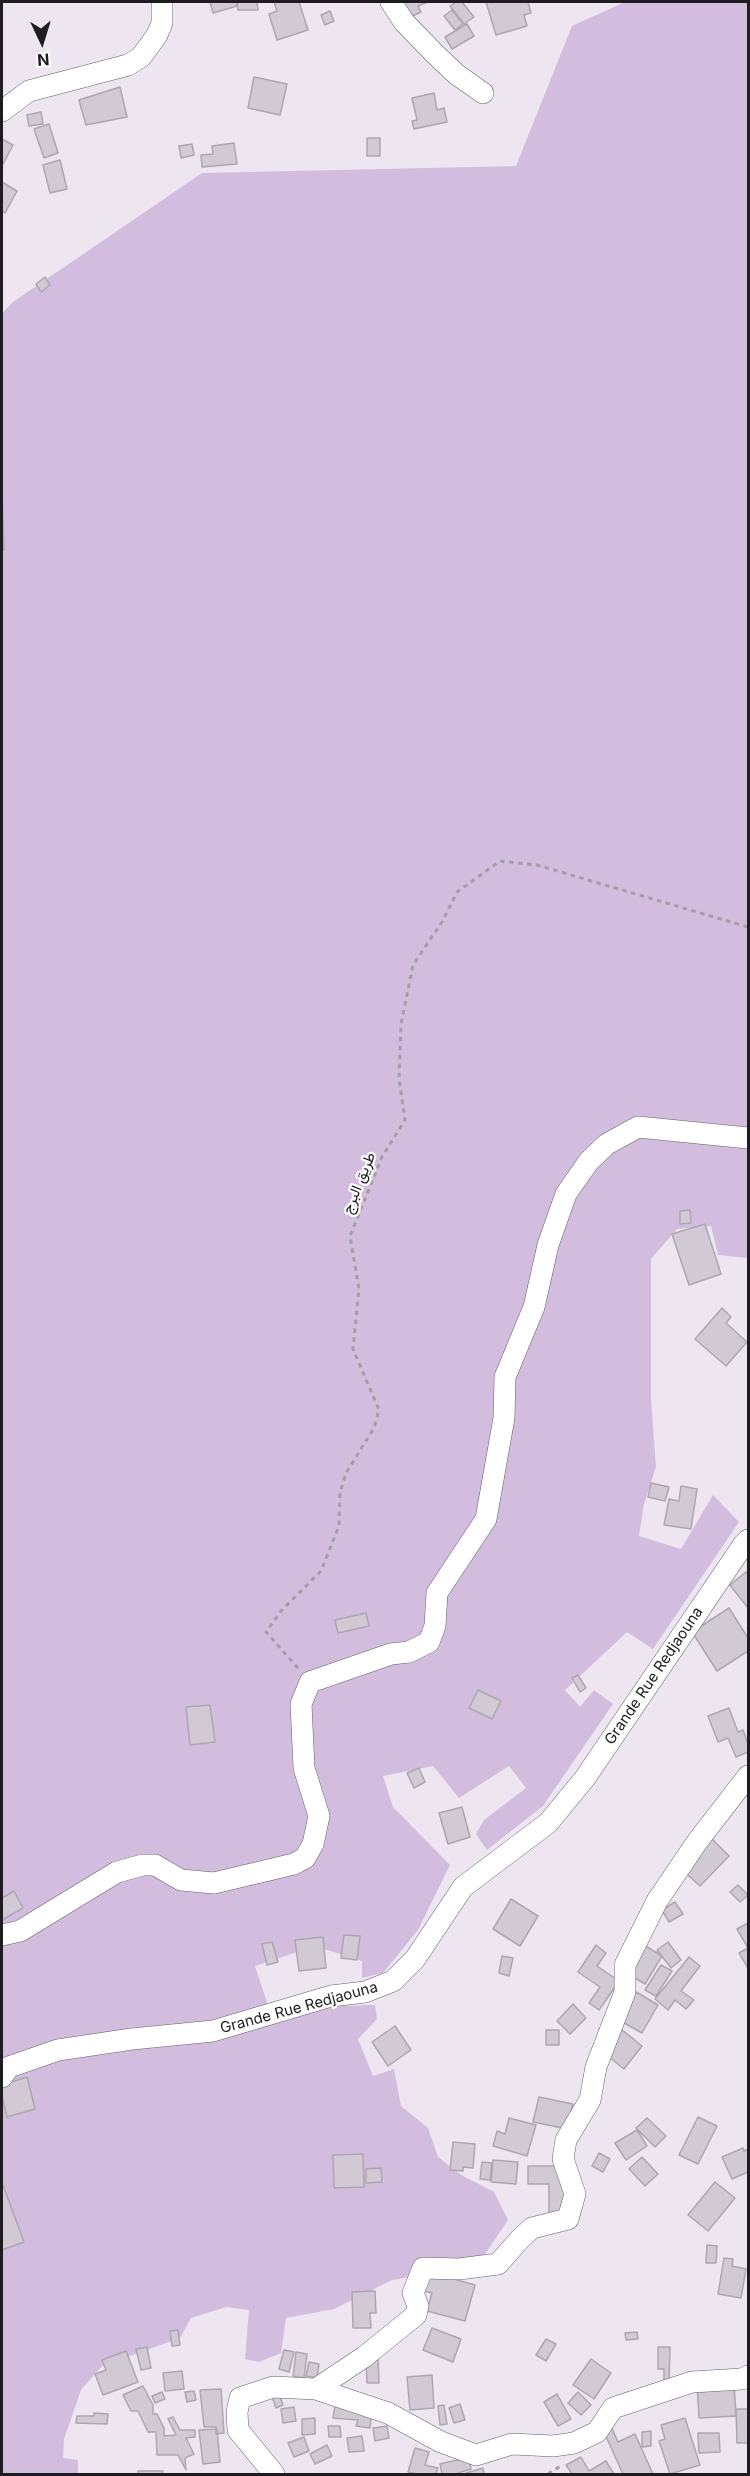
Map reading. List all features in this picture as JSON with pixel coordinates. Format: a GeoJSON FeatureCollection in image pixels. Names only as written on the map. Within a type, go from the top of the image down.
{"type":"FeatureCollection","features":[{"type":"Feature","properties":{"kind":"street"},"geometry":{"type":"LineString","coordinates":[[2,111],[29,91],[128,65],[141,57],[150,47],[159,29],[162,2]]}},
{"type":"Feature","properties":{"kind":"street"},"geometry":{"type":"LineString","coordinates":[[392,2],[404,22],[434,53],[456,74],[483,93]]}},
{"type":"Feature","properties":{"kind":"street"},"geometry":{"type":"LineString","coordinates":[[2,1935],[20,1931],[117,1872],[143,1865],[155,1865],[181,1880],[214,1883],[294,1864],[305,1858],[313,1844],[319,1816],[304,1768],[302,1743],[304,1727],[301,1704],[310,1682],[391,1654],[409,1653],[429,1642],[435,1626],[437,1593],[486,1519],[504,1418],[505,1377],[534,1307],[548,1245],[566,1194],[589,1161],[607,1144],[638,1127],[748,1138]]}},
{"type":"Feature","properties":{"kind":"street","name":"Grande Rue Redjaouna"},"geometry":{"type":"LineString","coordinates":[[2,2077],[9,2067],[58,2050],[132,2039],[213,2031],[330,1996],[365,1992],[393,1981],[415,1959],[463,1887],[548,1823],[585,1778],[748,1540]]}},
{"type":"Feature","properties":{"kind":"street"},"geometry":{"type":"LineString","coordinates":[[316,2389],[364,2357],[416,2315],[418,2306],[413,2293],[423,2268],[459,2269],[498,2264],[532,2228],[568,2219],[575,2194],[563,2160],[566,2140],[590,2100],[596,2067],[625,1992],[625,1965],[657,1901],[697,1842],[748,1776]]}},
{"type":"Feature","properties":{"kind":"street"},"geometry":{"type":"LineString","coordinates":[[274,2475],[238,2430],[237,2412],[240,2398],[273,2387],[316,2389],[388,2413],[441,2442],[476,2455],[512,2444],[553,2446],[574,2443],[597,2432],[613,2408],[692,2382],[742,2379],[748,2376]]}},
{"type":"Feature","properties":{"kind":"path","name":"طريق البرج"},"geometry":{"type":"LineString","coordinates":[[310,1682],[267,1632],[281,1611],[321,1571],[339,1526],[340,1493],[346,1473],[374,1428],[379,1410],[353,1349],[359,1289],[350,1236],[381,1157],[405,1119],[399,1079],[401,1024],[414,965],[442,922],[457,891],[500,861],[537,865],[748,927]]}},
{"type":"Feature","properties":{"kind":"shaded area"},"geometry":{"type":"Polygon","coordinates":[[[625,2],[748,2],[748,1258],[718,1255],[711,1226],[677,1229],[651,1259],[651,1398],[656,1467],[644,1504],[639,1536],[681,1549],[713,1495],[739,1522],[653,1649],[627,1632],[565,1690],[580,1707],[594,1690],[613,1704],[543,1806],[487,1850],[476,1834],[484,1820],[526,1788],[509,1766],[459,1798],[433,1766],[383,1776],[393,1807],[450,1865],[418,1930],[383,1973],[362,1978],[362,1961],[315,1946],[255,1966],[273,2021],[336,2006],[375,2005],[377,2019],[358,2039],[373,2076],[394,2069],[401,2106],[428,2128],[438,2157],[461,2175],[494,2192],[508,2220],[479,2263],[392,2280],[334,2309],[286,2318],[281,2353],[259,2362],[245,2359],[249,2310],[226,2307],[191,2318],[180,2338],[102,2366],[81,2390],[64,2439],[63,2458],[78,2460],[78,2474],[2,2474],[2,313],[13,302],[202,173],[516,166],[572,26],[625,2]]]}},
{"type":"Feature","properties":{"kind":"building"},"geometry":{"type":"Polygon","coordinates":[[[210,2],[236,2],[237,6],[213,13],[210,2]]]}},
{"type":"Feature","properties":{"kind":"building"},"geometry":{"type":"Polygon","coordinates":[[[237,2],[257,2],[258,10],[238,10],[237,2]]]}},
{"type":"Feature","properties":{"kind":"building"},"geometry":{"type":"Polygon","coordinates":[[[274,2],[299,2],[308,30],[277,40],[269,14],[277,11],[274,2]]]}},
{"type":"Feature","properties":{"kind":"building"},"geometry":{"type":"Polygon","coordinates":[[[397,2],[428,2],[418,6],[421,12],[406,19],[397,2]]]}},
{"type":"Feature","properties":{"kind":"building"},"geometry":{"type":"Polygon","coordinates":[[[456,2],[462,2],[474,17],[464,24],[450,6],[456,2]]]}},
{"type":"Feature","properties":{"kind":"building"},"geometry":{"type":"Polygon","coordinates":[[[486,2],[528,2],[531,13],[524,15],[527,26],[496,35],[486,2]]]}},
{"type":"Feature","properties":{"kind":"building"},"geometry":{"type":"Polygon","coordinates":[[[452,10],[463,24],[455,30],[444,16],[452,10]]]}},
{"type":"Feature","properties":{"kind":"building"},"geometry":{"type":"Polygon","coordinates":[[[330,11],[334,21],[325,25],[321,15],[330,11]]]}},
{"type":"Feature","properties":{"kind":"building"},"geometry":{"type":"Polygon","coordinates":[[[467,24],[474,36],[452,49],[445,37],[467,24]]]}},
{"type":"Feature","properties":{"kind":"building"},"geometry":{"type":"Polygon","coordinates":[[[254,77],[287,84],[280,115],[248,108],[254,77]]]}},
{"type":"Feature","properties":{"kind":"building"},"geometry":{"type":"Polygon","coordinates":[[[120,87],[127,117],[86,125],[79,100],[120,87]]]}},
{"type":"Feature","properties":{"kind":"building"},"geometry":{"type":"Polygon","coordinates":[[[434,93],[437,110],[444,108],[447,122],[414,129],[412,121],[417,120],[412,98],[434,93]]]}},
{"type":"Feature","properties":{"kind":"building"},"geometry":{"type":"Polygon","coordinates":[[[41,112],[43,124],[29,126],[27,115],[41,112]]]}},
{"type":"Feature","properties":{"kind":"building"},"geometry":{"type":"Polygon","coordinates":[[[49,124],[58,153],[44,158],[34,129],[49,124]]]}},
{"type":"Feature","properties":{"kind":"building"},"geometry":{"type":"Polygon","coordinates":[[[367,138],[380,138],[380,156],[367,156],[367,138]]]}},
{"type":"Feature","properties":{"kind":"building"},"geometry":{"type":"Polygon","coordinates":[[[2,139],[13,145],[2,166],[2,139]]]}},
{"type":"Feature","properties":{"kind":"building"},"geometry":{"type":"Polygon","coordinates":[[[234,143],[237,164],[202,167],[201,155],[213,154],[212,146],[234,143]]]}},
{"type":"Feature","properties":{"kind":"building"},"geometry":{"type":"Polygon","coordinates":[[[192,144],[194,155],[181,158],[179,146],[192,144]]]}},
{"type":"Feature","properties":{"kind":"building"},"geometry":{"type":"Polygon","coordinates":[[[60,160],[67,189],[50,193],[43,165],[60,160]]]}},
{"type":"Feature","properties":{"kind":"building"},"geometry":{"type":"Polygon","coordinates":[[[2,182],[17,191],[5,213],[2,211],[2,182]]]}},
{"type":"Feature","properties":{"kind":"building"},"geometry":{"type":"Polygon","coordinates":[[[45,277],[50,285],[41,292],[36,284],[45,277]]]}},
{"type":"Feature","properties":{"kind":"building"},"geometry":{"type":"Polygon","coordinates":[[[2,493],[4,550],[2,550],[2,493]]]}},
{"type":"Feature","properties":{"kind":"building"},"geometry":{"type":"Polygon","coordinates":[[[690,1210],[691,1223],[680,1224],[680,1211],[690,1210]]]}},
{"type":"Feature","properties":{"kind":"building"},"geometry":{"type":"Polygon","coordinates":[[[705,1224],[721,1274],[689,1285],[672,1234],[705,1224]]]}},
{"type":"Feature","properties":{"kind":"building"},"geometry":{"type":"Polygon","coordinates":[[[722,1308],[731,1317],[726,1323],[747,1342],[726,1366],[695,1339],[722,1308]]]}},
{"type":"Feature","properties":{"kind":"building"},"geometry":{"type":"Polygon","coordinates":[[[651,1483],[669,1487],[665,1501],[648,1497],[651,1483]]]}},
{"type":"Feature","properties":{"kind":"building"},"geometry":{"type":"Polygon","coordinates":[[[681,1486],[697,1489],[691,1529],[664,1525],[669,1499],[679,1501],[681,1486]]]}},
{"type":"Feature","properties":{"kind":"building"},"geometry":{"type":"Polygon","coordinates":[[[746,1572],[748,1575],[748,1608],[730,1585],[746,1572]]]}},
{"type":"Feature","properties":{"kind":"building"},"geometry":{"type":"Polygon","coordinates":[[[729,1608],[748,1638],[748,1651],[717,1671],[692,1632],[729,1608]]]}},
{"type":"Feature","properties":{"kind":"building"},"geometry":{"type":"Polygon","coordinates":[[[366,1613],[369,1626],[338,1633],[335,1620],[366,1613]]]}},
{"type":"Feature","properties":{"kind":"building"},"geometry":{"type":"Polygon","coordinates":[[[578,1675],[586,1688],[580,1692],[572,1678],[578,1675]]]}},
{"type":"Feature","properties":{"kind":"building"},"geometry":{"type":"Polygon","coordinates":[[[478,1690],[501,1701],[492,1719],[469,1708],[478,1690]]]}},
{"type":"Feature","properties":{"kind":"building"},"geometry":{"type":"Polygon","coordinates":[[[210,1705],[215,1742],[190,1745],[186,1707],[210,1705]]]}},
{"type":"Feature","properties":{"kind":"building"},"geometry":{"type":"Polygon","coordinates":[[[729,1708],[738,1732],[743,1730],[748,1744],[748,1752],[736,1757],[728,1738],[718,1742],[708,1716],[729,1708]]]}},
{"type":"Feature","properties":{"kind":"building"},"geometry":{"type":"Polygon","coordinates":[[[419,1768],[425,1782],[414,1788],[407,1773],[419,1768]]]}},
{"type":"Feature","properties":{"kind":"building"},"geometry":{"type":"Polygon","coordinates":[[[462,1807],[470,1837],[448,1844],[439,1813],[462,1807]]]}},
{"type":"Feature","properties":{"kind":"building"},"geometry":{"type":"Polygon","coordinates":[[[710,1837],[729,1856],[700,1886],[680,1868],[710,1837]]]}},
{"type":"Feature","properties":{"kind":"building"},"geometry":{"type":"Polygon","coordinates":[[[738,1885],[748,1895],[740,1902],[730,1892],[738,1885]]]}},
{"type":"Feature","properties":{"kind":"building"},"geometry":{"type":"Polygon","coordinates":[[[14,1891],[23,1908],[2,1920],[2,1898],[14,1891]]]}},
{"type":"Feature","properties":{"kind":"building"},"geometry":{"type":"Polygon","coordinates":[[[511,1899],[538,1916],[520,1946],[493,1929],[511,1899]]]}},
{"type":"Feature","properties":{"kind":"building"},"geometry":{"type":"Polygon","coordinates":[[[675,1902],[683,1914],[669,1922],[662,1910],[675,1902]]]}},
{"type":"Feature","properties":{"kind":"building"},"geometry":{"type":"Polygon","coordinates":[[[748,1923],[748,1948],[737,1929],[748,1923]]]}},
{"type":"Feature","properties":{"kind":"building"},"geometry":{"type":"Polygon","coordinates":[[[344,1935],[360,1936],[357,1960],[341,1958],[344,1935]]]}},
{"type":"Feature","properties":{"kind":"building"},"geometry":{"type":"Polygon","coordinates":[[[323,1937],[326,1968],[299,1971],[295,1940],[323,1937]]]}},
{"type":"Feature","properties":{"kind":"building"},"geometry":{"type":"Polygon","coordinates":[[[272,1942],[278,1962],[267,1965],[262,1944],[272,1942]]]}},
{"type":"Feature","properties":{"kind":"building"},"geometry":{"type":"Polygon","coordinates":[[[668,1942],[681,1960],[671,1968],[657,1950],[668,1942]]]}},
{"type":"Feature","properties":{"kind":"building"},"geometry":{"type":"Polygon","coordinates":[[[596,1945],[606,1953],[597,1966],[619,1981],[599,2010],[589,2003],[600,1987],[578,1972],[596,1945]]]}},
{"type":"Feature","properties":{"kind":"building"},"geometry":{"type":"Polygon","coordinates":[[[644,1945],[662,1956],[645,1984],[627,1973],[644,1945]]]}},
{"type":"Feature","properties":{"kind":"building"},"geometry":{"type":"Polygon","coordinates":[[[748,1948],[748,1968],[739,1953],[748,1948]]]}},
{"type":"Feature","properties":{"kind":"building"},"geometry":{"type":"Polygon","coordinates":[[[502,1956],[513,1958],[509,1976],[499,1973],[502,1956]]]}},
{"type":"Feature","properties":{"kind":"building"},"geometry":{"type":"Polygon","coordinates":[[[689,1957],[700,1966],[681,1991],[694,2000],[686,2009],[675,2000],[668,2010],[655,1999],[689,1957]]]}},
{"type":"Feature","properties":{"kind":"building"},"geometry":{"type":"Polygon","coordinates":[[[661,1965],[672,1971],[656,1996],[645,1990],[661,1965]]]}},
{"type":"Feature","properties":{"kind":"building"},"geometry":{"type":"Polygon","coordinates":[[[633,1990],[658,2005],[642,2033],[617,2019],[633,1990]]]}},
{"type":"Feature","properties":{"kind":"building"},"geometry":{"type":"Polygon","coordinates":[[[573,2004],[586,2018],[570,2034],[557,2021],[573,2004]]]}},
{"type":"Feature","properties":{"kind":"building"},"geometry":{"type":"Polygon","coordinates":[[[395,2026],[411,2050],[388,2066],[372,2042],[395,2026]]]}},
{"type":"Feature","properties":{"kind":"building"},"geometry":{"type":"Polygon","coordinates":[[[621,2029],[642,2046],[624,2069],[603,2052],[621,2029]]]}},
{"type":"Feature","properties":{"kind":"building"},"geometry":{"type":"Polygon","coordinates":[[[546,2030],[559,2030],[559,2045],[546,2045],[546,2030]]]}},
{"type":"Feature","properties":{"kind":"building"},"geometry":{"type":"Polygon","coordinates":[[[27,2077],[35,2109],[7,2117],[2,2085],[27,2077]]]}},
{"type":"Feature","properties":{"kind":"building"},"geometry":{"type":"Polygon","coordinates":[[[539,2097],[573,2104],[567,2129],[533,2122],[539,2097]]]}},
{"type":"Feature","properties":{"kind":"building"},"geometry":{"type":"Polygon","coordinates":[[[698,2117],[717,2126],[698,2164],[679,2155],[698,2117]]]}},
{"type":"Feature","properties":{"kind":"building"},"geometry":{"type":"Polygon","coordinates":[[[509,2118],[536,2125],[527,2156],[493,2146],[497,2131],[505,2134],[509,2118]]]}},
{"type":"Feature","properties":{"kind":"building"},"geometry":{"type":"Polygon","coordinates":[[[647,2118],[666,2136],[655,2147],[636,2128],[647,2118]]]}},
{"type":"Feature","properties":{"kind":"building"},"geometry":{"type":"Polygon","coordinates":[[[637,2130],[647,2146],[626,2160],[615,2143],[637,2130]]]}},
{"type":"Feature","properties":{"kind":"building"},"geometry":{"type":"Polygon","coordinates":[[[453,2142],[475,2144],[473,2168],[463,2167],[463,2171],[450,2170],[453,2142]]]}},
{"type":"Feature","properties":{"kind":"building"},"geometry":{"type":"Polygon","coordinates":[[[743,2148],[744,2151],[748,2149],[748,2172],[732,2179],[722,2157],[743,2148]]]}},
{"type":"Feature","properties":{"kind":"building"},"geometry":{"type":"Polygon","coordinates":[[[599,2153],[610,2159],[603,2172],[592,2166],[599,2153]]]}},
{"type":"Feature","properties":{"kind":"building"},"geometry":{"type":"Polygon","coordinates":[[[363,2154],[364,2187],[334,2188],[333,2155],[363,2154]]]}},
{"type":"Feature","properties":{"kind":"building"},"geometry":{"type":"Polygon","coordinates":[[[642,2157],[658,2174],[645,2186],[629,2169],[642,2157]]]}},
{"type":"Feature","properties":{"kind":"building"},"geometry":{"type":"Polygon","coordinates":[[[493,2160],[518,2162],[516,2184],[491,2182],[493,2160]]]}},
{"type":"Feature","properties":{"kind":"building"},"geometry":{"type":"Polygon","coordinates":[[[482,2162],[492,2163],[490,2180],[480,2179],[482,2162]]]}},
{"type":"Feature","properties":{"kind":"building"},"geometry":{"type":"Polygon","coordinates":[[[528,2166],[565,2166],[565,2216],[549,2216],[549,2184],[528,2184],[528,2166]]]}},
{"type":"Feature","properties":{"kind":"building"},"geometry":{"type":"Polygon","coordinates":[[[381,2168],[382,2182],[366,2183],[366,2169],[381,2168]]]}},
{"type":"Feature","properties":{"kind":"building"},"geometry":{"type":"Polygon","coordinates":[[[715,2182],[735,2198],[708,2231],[688,2215],[715,2182]]]}},
{"type":"Feature","properties":{"kind":"building"},"geometry":{"type":"Polygon","coordinates":[[[2,2185],[24,2242],[2,2250],[2,2185]]]}},
{"type":"Feature","properties":{"kind":"building"},"geometry":{"type":"Polygon","coordinates":[[[707,2245],[717,2246],[716,2263],[706,2263],[707,2245]]]}},
{"type":"Feature","properties":{"kind":"building"},"geometry":{"type":"Polygon","coordinates":[[[724,2258],[733,2259],[732,2266],[746,2269],[741,2298],[718,2294],[724,2258]]]}},
{"type":"Feature","properties":{"kind":"building"},"geometry":{"type":"Polygon","coordinates":[[[429,2272],[475,2285],[465,2321],[427,2311],[432,2293],[423,2291],[429,2272]]]}},
{"type":"Feature","properties":{"kind":"building"},"geometry":{"type":"Polygon","coordinates":[[[375,2291],[376,2313],[370,2313],[371,2328],[353,2328],[352,2292],[375,2291]]]}},
{"type":"Feature","properties":{"kind":"building"},"geometry":{"type":"Polygon","coordinates":[[[432,2328],[461,2339],[453,2362],[423,2350],[432,2328]]]}},
{"type":"Feature","properties":{"kind":"building"},"geometry":{"type":"Polygon","coordinates":[[[178,2330],[180,2345],[172,2346],[170,2331],[178,2330]]]}},
{"type":"Feature","properties":{"kind":"building"},"geometry":{"type":"Polygon","coordinates":[[[637,2332],[638,2339],[626,2340],[625,2333],[637,2332]]]}},
{"type":"Feature","properties":{"kind":"building"},"geometry":{"type":"Polygon","coordinates":[[[546,2339],[556,2344],[546,2361],[536,2355],[546,2339]]]}},
{"type":"Feature","properties":{"kind":"building"},"geometry":{"type":"Polygon","coordinates":[[[147,2347],[151,2368],[141,2370],[136,2349],[147,2347]]]}},
{"type":"Feature","properties":{"kind":"building"},"geometry":{"type":"Polygon","coordinates":[[[658,2347],[670,2347],[669,2383],[664,2383],[664,2369],[658,2369],[658,2347]]]}},
{"type":"Feature","properties":{"kind":"building"},"geometry":{"type":"Polygon","coordinates":[[[284,2350],[294,2352],[289,2372],[279,2369],[284,2350]]]}},
{"type":"Feature","properties":{"kind":"building"},"geometry":{"type":"Polygon","coordinates":[[[126,2351],[138,2382],[103,2395],[95,2374],[106,2370],[102,2360],[126,2351]]]}},
{"type":"Feature","properties":{"kind":"building"},"geometry":{"type":"Polygon","coordinates":[[[296,2352],[307,2354],[304,2378],[293,2376],[296,2352]]]}},
{"type":"Feature","properties":{"kind":"building"},"geometry":{"type":"Polygon","coordinates":[[[366,2359],[378,2359],[379,2383],[367,2383],[366,2359]]]}},
{"type":"Feature","properties":{"kind":"building"},"geometry":{"type":"Polygon","coordinates":[[[591,2359],[611,2373],[594,2399],[573,2385],[591,2359]]]}},
{"type":"Feature","properties":{"kind":"building"},"geometry":{"type":"Polygon","coordinates":[[[309,2362],[319,2364],[317,2378],[306,2376],[309,2362]]]}},
{"type":"Feature","properties":{"kind":"building"},"geometry":{"type":"Polygon","coordinates":[[[182,2371],[184,2389],[165,2391],[163,2373],[182,2371]]]}},
{"type":"Feature","properties":{"kind":"building"},"geometry":{"type":"Polygon","coordinates":[[[432,2375],[434,2408],[410,2410],[407,2377],[432,2375]]]}},
{"type":"Feature","properties":{"kind":"building"},"geometry":{"type":"Polygon","coordinates":[[[734,2383],[736,2416],[699,2418],[697,2384],[734,2383]]]}},
{"type":"Feature","properties":{"kind":"building"},"geometry":{"type":"Polygon","coordinates":[[[143,2386],[153,2405],[153,2414],[157,2414],[164,2428],[164,2436],[176,2435],[168,2419],[173,2417],[180,2430],[195,2430],[195,2437],[186,2438],[194,2454],[185,2458],[186,2470],[178,2455],[157,2455],[156,2432],[148,2432],[138,2411],[131,2411],[123,2395],[143,2386]]]}},
{"type":"Feature","properties":{"kind":"building"},"geometry":{"type":"Polygon","coordinates":[[[221,2389],[224,2433],[216,2434],[216,2427],[204,2427],[200,2390],[221,2389]]]}},
{"type":"Feature","properties":{"kind":"building"},"geometry":{"type":"Polygon","coordinates":[[[194,2391],[196,2400],[187,2402],[185,2392],[194,2391]]]}},
{"type":"Feature","properties":{"kind":"building"},"geometry":{"type":"Polygon","coordinates":[[[278,2391],[283,2405],[276,2408],[271,2394],[278,2391]]]}},
{"type":"Feature","properties":{"kind":"building"},"geometry":{"type":"Polygon","coordinates":[[[162,2392],[165,2399],[155,2403],[152,2396],[162,2392]]]}},
{"type":"Feature","properties":{"kind":"building"},"geometry":{"type":"Polygon","coordinates":[[[578,2392],[591,2405],[581,2415],[568,2403],[578,2392]]]}},
{"type":"Feature","properties":{"kind":"building"},"geometry":{"type":"Polygon","coordinates":[[[557,2394],[571,2419],[558,2426],[544,2402],[557,2394]]]}},
{"type":"Feature","properties":{"kind":"building"},"geometry":{"type":"Polygon","coordinates":[[[336,2400],[372,2409],[370,2428],[356,2426],[358,2420],[333,2418],[336,2400]]]}},
{"type":"Feature","properties":{"kind":"building"},"geometry":{"type":"Polygon","coordinates":[[[460,2404],[465,2420],[454,2423],[449,2408],[460,2404]]]}},
{"type":"Feature","properties":{"kind":"building"},"geometry":{"type":"Polygon","coordinates":[[[444,2405],[447,2424],[440,2425],[438,2406],[444,2405]]]}},
{"type":"Feature","properties":{"kind":"building"},"geometry":{"type":"Polygon","coordinates":[[[294,2407],[296,2421],[283,2423],[281,2409],[294,2407]]]}},
{"type":"Feature","properties":{"kind":"building"},"geometry":{"type":"Polygon","coordinates":[[[736,2409],[748,2409],[748,2443],[737,2443],[736,2409]]]}},
{"type":"Feature","properties":{"kind":"building"},"geometry":{"type":"Polygon","coordinates":[[[94,2413],[108,2414],[107,2424],[76,2423],[77,2416],[94,2416],[94,2413]]]}},
{"type":"Feature","properties":{"kind":"building"},"geometry":{"type":"Polygon","coordinates":[[[315,2418],[315,2434],[302,2435],[302,2419],[315,2418]]]}},
{"type":"Feature","properties":{"kind":"building"},"geometry":{"type":"Polygon","coordinates":[[[685,2418],[700,2465],[670,2474],[659,2441],[665,2439],[661,2425],[685,2418]]]}},
{"type":"Feature","properties":{"kind":"building"},"geometry":{"type":"Polygon","coordinates":[[[328,2426],[340,2426],[341,2437],[329,2437],[328,2426]]]}},
{"type":"Feature","properties":{"kind":"building"},"geometry":{"type":"Polygon","coordinates":[[[387,2426],[389,2438],[375,2441],[373,2428],[387,2426]]]}},
{"type":"Feature","properties":{"kind":"building"},"geometry":{"type":"Polygon","coordinates":[[[611,2426],[618,2442],[635,2434],[653,2474],[623,2474],[603,2430],[611,2426]]]}},
{"type":"Feature","properties":{"kind":"building"},"geometry":{"type":"Polygon","coordinates":[[[217,2429],[220,2462],[203,2464],[199,2430],[217,2429]]]}},
{"type":"Feature","properties":{"kind":"building"},"geometry":{"type":"Polygon","coordinates":[[[651,2431],[651,2446],[642,2447],[642,2432],[651,2431]]]}},
{"type":"Feature","properties":{"kind":"building"},"geometry":{"type":"Polygon","coordinates":[[[698,2433],[719,2433],[720,2452],[699,2453],[698,2433]]]}},
{"type":"Feature","properties":{"kind":"building"},"geometry":{"type":"Polygon","coordinates":[[[362,2436],[364,2451],[349,2452],[347,2438],[362,2436]]]}},
{"type":"Feature","properties":{"kind":"building"},"geometry":{"type":"Polygon","coordinates":[[[304,2437],[309,2451],[294,2457],[288,2443],[304,2437]]]}},
{"type":"Feature","properties":{"kind":"building"},"geometry":{"type":"Polygon","coordinates":[[[327,2445],[332,2456],[315,2464],[310,2454],[327,2445]]]}},
{"type":"Feature","properties":{"kind":"building"},"geometry":{"type":"Polygon","coordinates":[[[415,2448],[429,2452],[425,2465],[438,2468],[436,2474],[408,2472],[415,2448]]]}},
{"type":"Feature","properties":{"kind":"building"},"geometry":{"type":"Polygon","coordinates":[[[469,2457],[471,2469],[458,2474],[442,2474],[440,2464],[469,2457]]]}},
{"type":"Feature","properties":{"kind":"building"},"geometry":{"type":"Polygon","coordinates":[[[581,2457],[589,2471],[606,2461],[614,2474],[572,2474],[566,2465],[581,2457]]]}},
{"type":"Feature","properties":{"kind":"building"},"geometry":{"type":"Polygon","coordinates":[[[483,2468],[484,2474],[466,2473],[483,2468]]]}},
{"type":"Feature","properties":{"kind":"building"},"geometry":{"type":"Polygon","coordinates":[[[138,2471],[163,2471],[162,2474],[138,2474],[138,2471]]]}}]}
